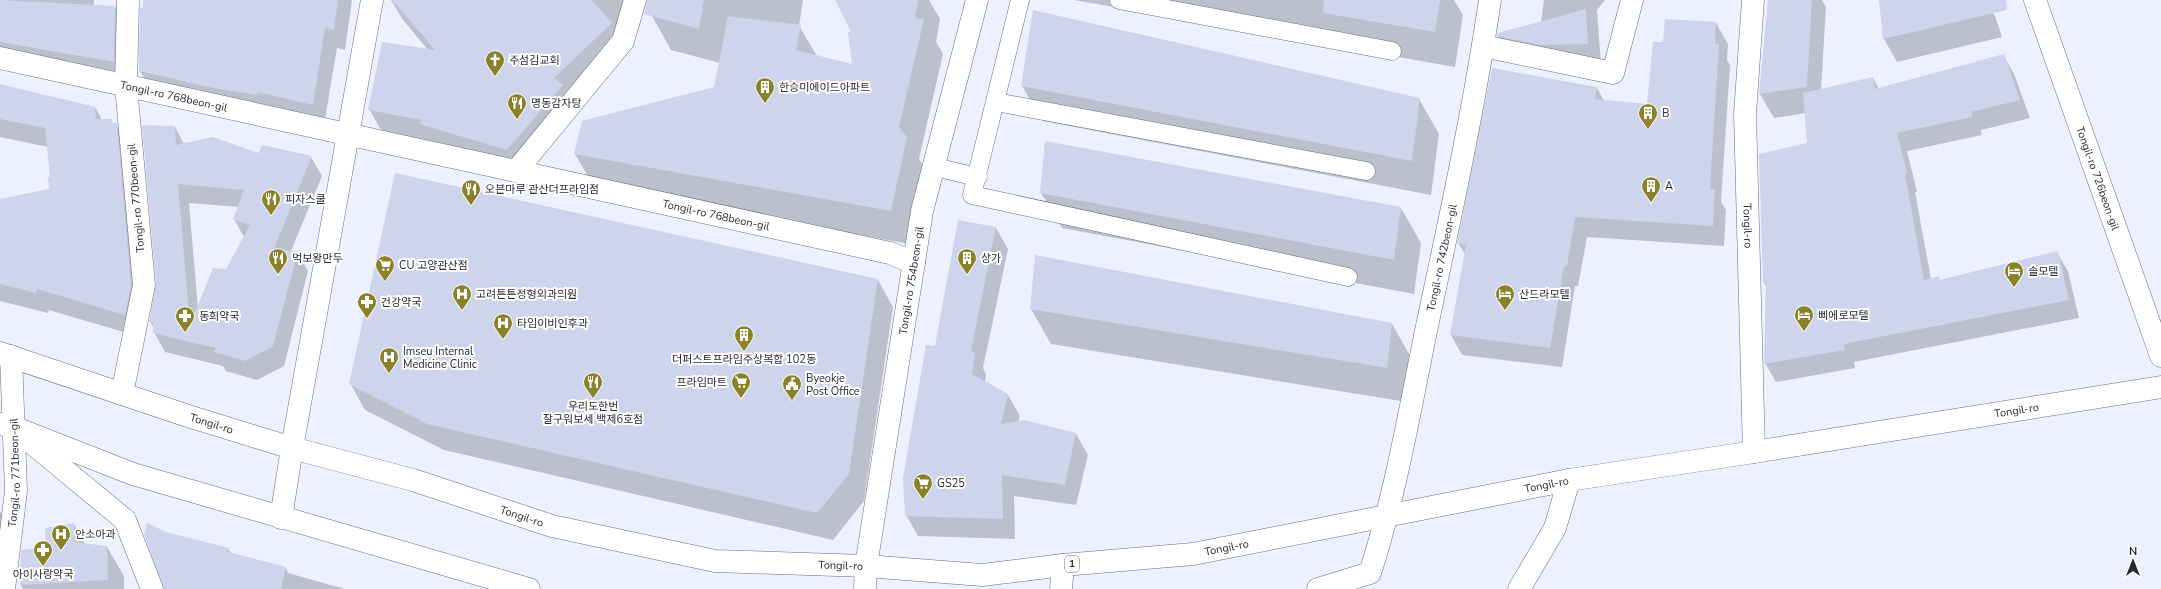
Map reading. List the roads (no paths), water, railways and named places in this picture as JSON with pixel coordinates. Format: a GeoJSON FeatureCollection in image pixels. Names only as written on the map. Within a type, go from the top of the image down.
{"type":"FeatureCollection","features":[{"type":"Feature","properties":{"kind":"street","name":"Tongil-ro 770beon-gil"},"geometry":{"type":"LineString","coordinates":[[122,394],[144,285],[126,86],[128,0]]}},
{"type":"Feature","properties":{"kind":"street"},"geometry":{"type":"LineString","coordinates":[[281,518],[292,448],[372,0]]}},
{"type":"Feature","properties":{"kind":"street"},"geometry":{"type":"LineString","coordinates":[[516,171],[623,40],[636,0]]}},
{"type":"Feature","properties":{"kind":"street","name":"Tongil-ro 754beon-gil"},"geometry":{"type":"LineString","coordinates":[[865,589],[866,566],[922,211],[977,0]]}},
{"type":"Feature","properties":{"kind":"street","name":"Tongil-ro 742beon-gil"},"geometry":{"type":"LineString","coordinates":[[1388,515],[1483,46],[1490,0]]}},
{"type":"Feature","properties":{"kind":"street"},"geometry":{"type":"LineString","coordinates":[[1483,46],[1613,73],[1632,0]]}},
{"type":"Feature","properties":{"kind":"street","name":"Tongil-ro"},"geometry":{"type":"LineString","coordinates":[[1753,0],[1745,114],[1754,452]]}},
{"type":"Feature","properties":{"kind":"street","name":"Tongil-ro 726beon-gil"},"geometry":{"type":"LineString","coordinates":[[2035,0],[2161,356]]}},
{"type":"Feature","properties":{"kind":"street","name":"Tongil-ro 768beon-gil"},"geometry":{"type":"LineString","coordinates":[[0,58],[890,253],[914,263]]}},
{"type":"Feature","properties":{"kind":"street","name":"Tongil-ro"},"geometry":{"type":"LineString","coordinates":[[5,354],[122,394],[292,448],[413,480],[552,526],[715,562],[866,566],[982,575],[1063,565],[1194,554],[1569,480],[2161,387]]}},
{"type":"Feature","properties":{"kind":"street","name":"Tongil-ro 771beon-gil"},"geometry":{"type":"LineString","coordinates":[[4,589],[16,491],[7,426],[5,354]]}},
{"type":"Feature","properties":{"kind":"street"},"geometry":{"type":"LineString","coordinates":[[7,426],[133,474],[529,589]]}},
{"type":"Feature","properties":{"kind":"street"},"geometry":{"type":"LineString","coordinates":[[7,426],[125,520],[152,589]]}},
{"type":"Feature","properties":{"kind":"street"},"geometry":{"type":"LineString","coordinates":[[1519,589],[1555,528],[1569,480]]}},
{"type":"Feature","properties":{"kind":"street"},"geometry":{"type":"LineString","coordinates":[[1318,589],[1370,573],[1388,515]]}},
{"type":"Feature","properties":{"kind":"street"},"geometry":{"type":"LineString","coordinates":[[1061,589],[1063,565]]}},
{"type":"Feature","properties":{"kind":"lane"},"geometry":{"type":"LineString","coordinates":[[1020,0],[978,177],[972,194],[1348,277]]}},
{"type":"Feature","properties":{"kind":"lane"},"geometry":{"type":"LineString","coordinates":[[1118,0],[1392,51]]}},
{"type":"Feature","properties":{"kind":"lane"},"geometry":{"type":"LineString","coordinates":[[996,102],[1366,171]]}},
{"type":"Feature","properties":{"kind":"lane"},"geometry":{"type":"LineString","coordinates":[[934,167],[978,177]]}},
{"type":"Feature","properties":{"kind":"place","name":"주섬김교회"},"geometry":{"type":"Point","coordinates":[495,77]}},
{"type":"Feature","properties":{"kind":"place","name":"한승미에이드아파트"},"geometry":{"type":"Point","coordinates":[765,104]}},
{"type":"Feature","properties":{"kind":"place","name":"명동감자탕"},"geometry":{"type":"Point","coordinates":[517,120]}},
{"type":"Feature","properties":{"kind":"place","name":"B"},"geometry":{"type":"Point","coordinates":[1648,130]}},
{"type":"Feature","properties":{"kind":"place","name":"A"},"geometry":{"type":"Point","coordinates":[1651,203]}},
{"type":"Feature","properties":{"kind":"place","name":"오븐마루 관산더프라임점"},"geometry":{"type":"Point","coordinates":[471,206]}},
{"type":"Feature","properties":{"kind":"place","name":"피자스쿨"},"geometry":{"type":"Point","coordinates":[271,216]}},
{"type":"Feature","properties":{"kind":"place","name":"먹보왕만두"},"geometry":{"type":"Point","coordinates":[278,275]}},
{"type":"Feature","properties":{"kind":"place","name":"상가"},"geometry":{"type":"Point","coordinates":[967,275]}},
{"type":"Feature","properties":{"kind":"place","name":"CU 고양관산점"},"geometry":{"type":"Point","coordinates":[385,282]}},
{"type":"Feature","properties":{"kind":"place","name":"솔모텔"},"geometry":{"type":"Point","coordinates":[2014,288]}},
{"type":"Feature","properties":{"kind":"place","name":"고려튼튼정형외과의원"},"geometry":{"type":"Point","coordinates":[462,311]}},
{"type":"Feature","properties":{"kind":"place","name":"산드라모텔"},"geometry":{"type":"Point","coordinates":[1505,311]}},
{"type":"Feature","properties":{"kind":"place","name":"건강약국"},"geometry":{"type":"Point","coordinates":[367,319]}},
{"type":"Feature","properties":{"kind":"place","name":"삐에로모텔"},"geometry":{"type":"Point","coordinates":[1804,332]}},
{"type":"Feature","properties":{"kind":"place","name":"동희약국"},"geometry":{"type":"Point","coordinates":[185,333]}},
{"type":"Feature","properties":{"kind":"place","name":"타임이비인후과"},"geometry":{"type":"Point","coordinates":[503,340]}},
{"type":"Feature","properties":{"kind":"place","name":"더퍼스트프라임주상복합 102동"},"geometry":{"type":"Point","coordinates":[744,352]}},
{"type":"Feature","properties":{"kind":"place","name":"Imseu Internal Medicine Clinic"},"geometry":{"type":"Point","coordinates":[389,374]}},
{"type":"Feature","properties":{"kind":"place","name":"우리도한번 잘구워보세 백제6호점"},"geometry":{"type":"Point","coordinates":[593,399]}},
{"type":"Feature","properties":{"kind":"place","name":"프라임마트"},"geometry":{"type":"Point","coordinates":[741,399]}},
{"type":"Feature","properties":{"kind":"place","name":"Byeokje Post Office"},"geometry":{"type":"Point","coordinates":[792,401]}},
{"type":"Feature","properties":{"kind":"place","name":"GS25"},"geometry":{"type":"Point","coordinates":[923,500]}},
{"type":"Feature","properties":{"kind":"place","name":"안소아과"},"geometry":{"type":"Point","coordinates":[61,551]}},
{"type":"Feature","properties":{"kind":"place","name":"아이사랑약국"},"geometry":{"type":"Point","coordinates":[43,567]}}]}
